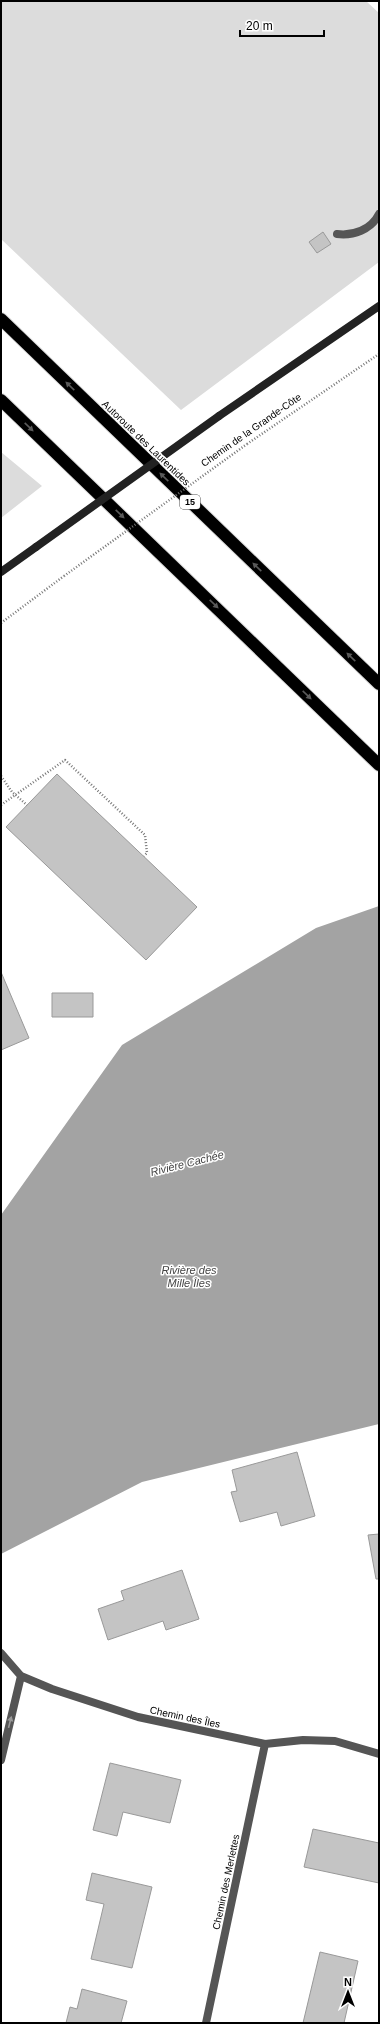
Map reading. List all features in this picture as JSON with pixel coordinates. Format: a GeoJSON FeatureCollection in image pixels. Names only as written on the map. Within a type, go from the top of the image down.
{"type":"FeatureCollection","features":[{"type":"Feature","properties":{"kind":"highway","name":"Autoroute des Laurentides"},"geometry":{"type":"LineString","coordinates":[[1,319],[379,684]]}},
{"type":"Feature","properties":{"kind":"highway"},"geometry":{"type":"LineString","coordinates":[[1,400],[376,761]]}},
{"type":"Feature","properties":{"kind":"main road"},"geometry":{"type":"LineString","coordinates":[[1,572],[219,416],[379,306]]}},
{"type":"Feature","properties":{"kind":"street"},"geometry":{"type":"LineString","coordinates":[[337,234],[347,235],[358,233],[370,225],[379,214]]}},
{"type":"Feature","properties":{"kind":"street","name":"Chemin des Îles"},"geometry":{"type":"LineString","coordinates":[[1,1653],[21,1676],[52,1689],[138,1717],[265,1744],[303,1740],[335,1742],[379,1754]]}},
{"type":"Feature","properties":{"kind":"street"},"geometry":{"type":"LineString","coordinates":[[1,1760],[21,1676]]}},
{"type":"Feature","properties":{"kind":"street","name":"Chemin des Merlettes"},"geometry":{"type":"LineString","coordinates":[[206,2023],[265,1744]]}},
{"type":"Feature","properties":{"kind":"path","name":"Chemin de la Grande-Côte"},"geometry":{"type":"LineString","coordinates":[[1,623],[248,444],[379,354]]}},
{"type":"Feature","properties":{"kind":"path"},"geometry":{"type":"LineString","coordinates":[[1,805],[64,760],[145,835],[147,853],[144,856]]}},
{"type":"Feature","properties":{"kind":"path"},"geometry":{"type":"LineString","coordinates":[[1,776],[15,795],[26,805]]}},
{"type":"Feature","properties":{"kind":"shaded area"},"geometry":{"type":"Polygon","coordinates":[[[1,1],[366,1],[379,13],[379,262],[181,410],[1,239],[1,1]]]}},
{"type":"Feature","properties":{"kind":"shaded area"},"geometry":{"type":"Polygon","coordinates":[[[1,452],[42,486],[1,518],[1,452]]]}},
{"type":"Feature","properties":{"kind":"water","name":"Rivière des Mille Îles"},"geometry":{"type":"Polygon","coordinates":[[[379,906],[379,1424],[142,1482],[1,1554],[1,1215],[122,1045],[316,928],[379,906]]]}},
{"type":"Feature","properties":{"kind":"building"},"geometry":{"type":"Polygon","coordinates":[[[323,232],[331,244],[317,253],[309,242],[323,232]]]}},
{"type":"Feature","properties":{"kind":"building"},"geometry":{"type":"Polygon","coordinates":[[[57,774],[197,907],[146,960],[6,827],[57,774]]]}},
{"type":"Feature","properties":{"kind":"building"},"geometry":{"type":"Polygon","coordinates":[[[1,972],[29,1038],[1,1050],[1,972]]]}},
{"type":"Feature","properties":{"kind":"building"},"geometry":{"type":"Polygon","coordinates":[[[52,993],[93,993],[93,1017],[52,1017],[52,993]]]}},
{"type":"Feature","properties":{"kind":"building"},"geometry":{"type":"Polygon","coordinates":[[[297,1452],[315,1516],[281,1526],[277,1512],[240,1522],[231,1492],[237,1491],[232,1470],[297,1452]]]}},
{"type":"Feature","properties":{"kind":"building"},"geometry":{"type":"Polygon","coordinates":[[[379,1534],[379,1579],[376,1579],[368,1535],[379,1534]]]}},
{"type":"Feature","properties":{"kind":"building"},"geometry":{"type":"Polygon","coordinates":[[[182,1570],[199,1619],[166,1630],[163,1621],[108,1640],[98,1609],[124,1600],[121,1591],[182,1570]]]}},
{"type":"Feature","properties":{"kind":"building"},"geometry":{"type":"Polygon","coordinates":[[[110,1763],[181,1780],[170,1823],[123,1812],[117,1836],[93,1830],[110,1763]]]}},
{"type":"Feature","properties":{"kind":"building"},"geometry":{"type":"Polygon","coordinates":[[[313,1829],[379,1843],[379,1883],[304,1867],[313,1829]]]}},
{"type":"Feature","properties":{"kind":"building"},"geometry":{"type":"Polygon","coordinates":[[[92,1873],[152,1887],[132,1968],[91,1959],[104,1904],[86,1900],[92,1873]]]}},
{"type":"Feature","properties":{"kind":"building"},"geometry":{"type":"Polygon","coordinates":[[[320,1952],[358,1961],[344,2023],[303,2023],[320,1952]]]}},
{"type":"Feature","properties":{"kind":"building"},"geometry":{"type":"Polygon","coordinates":[[[82,1989],[127,2001],[121,2023],[66,2023],[70,2007],[77,2009],[82,1989]]]}},
{"type":"Feature","properties":{"kind":"water label","name":"Rivière Cachée"},"geometry":{"type":"Point","coordinates":[187,1163]}}]}
